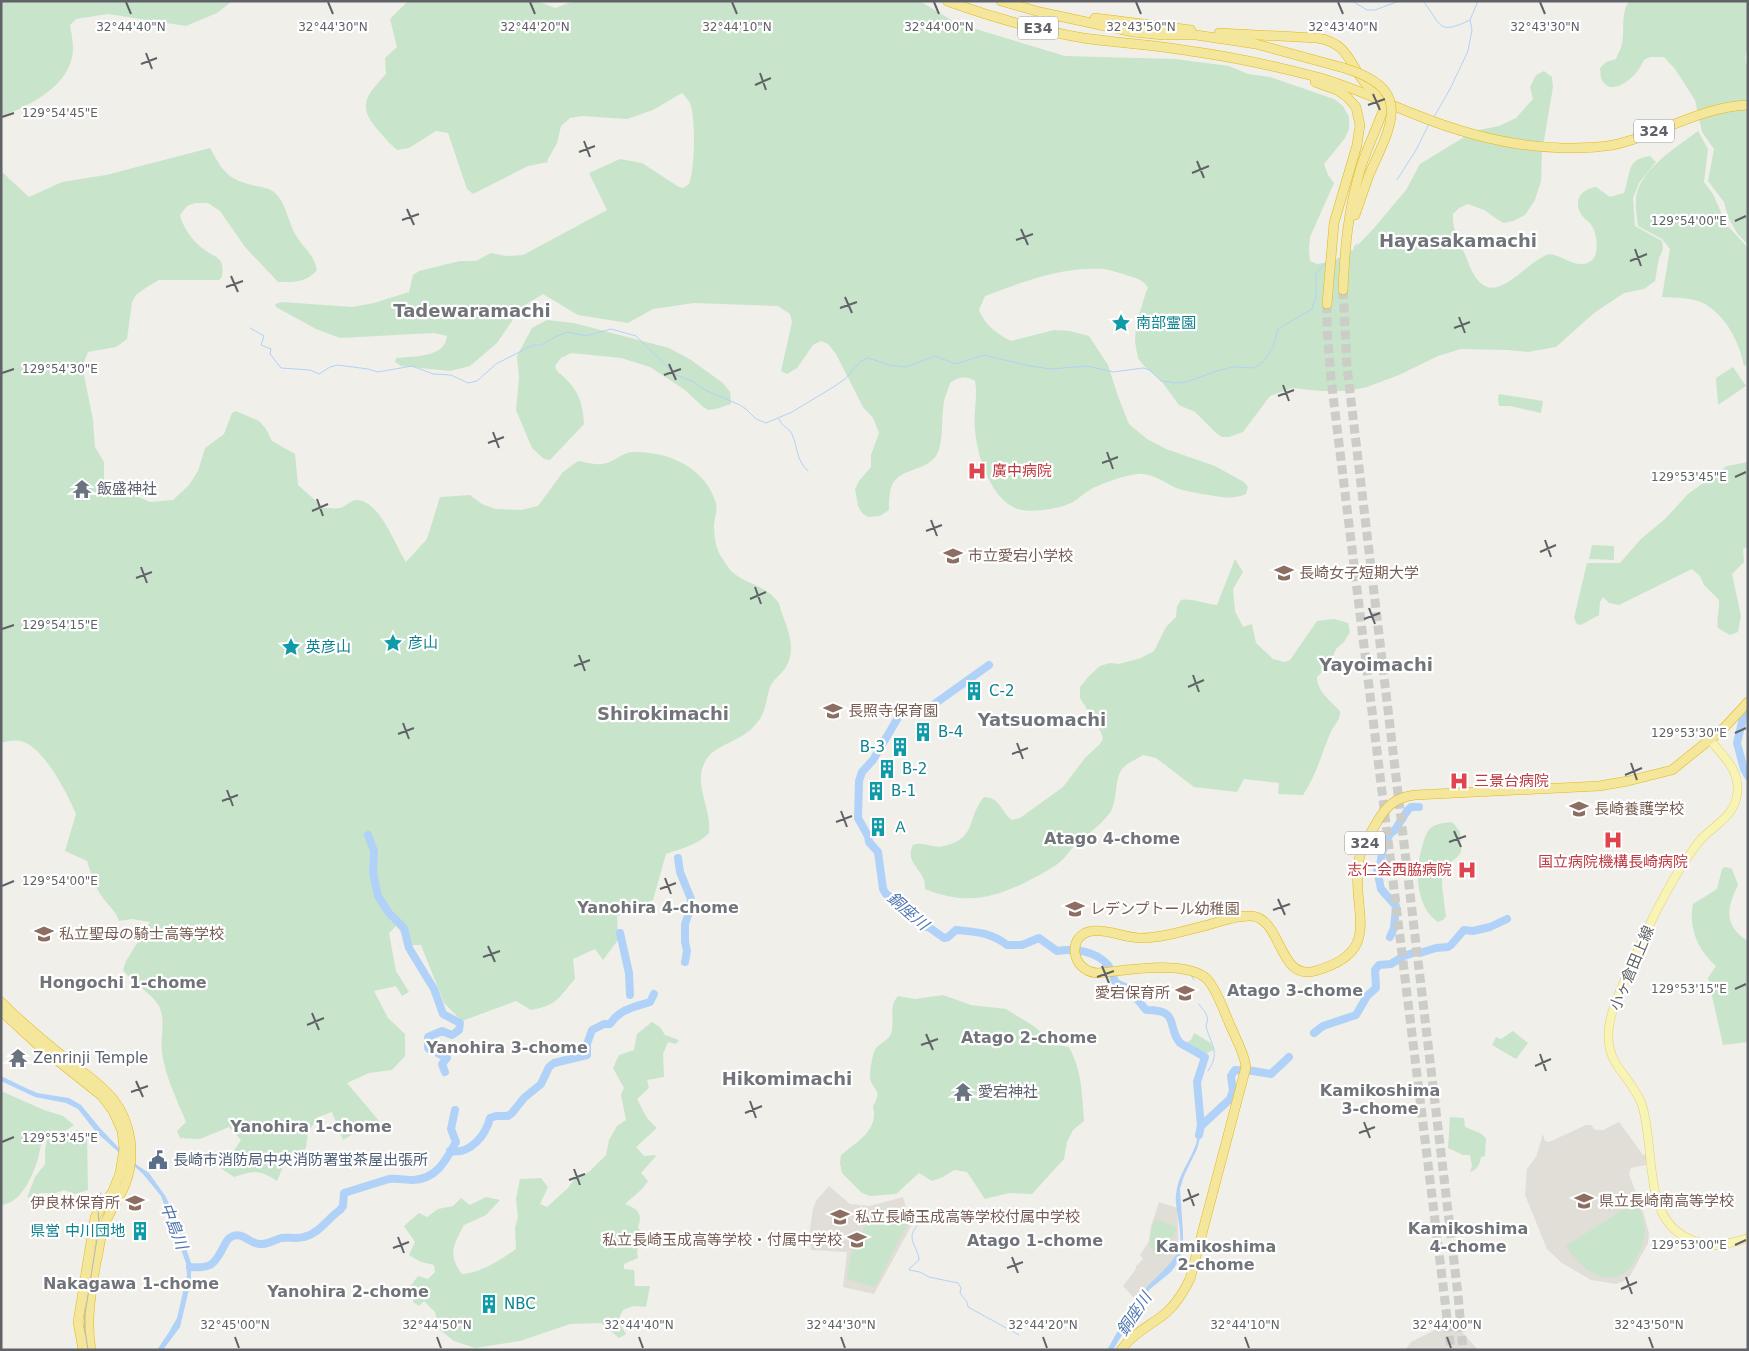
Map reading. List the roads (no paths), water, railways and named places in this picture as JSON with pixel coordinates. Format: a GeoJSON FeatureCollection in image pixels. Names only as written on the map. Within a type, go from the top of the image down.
{"type":"FeatureCollection","features":[{"type":"Feature","properties":{"kind":"highway","name":"E34"},"geometry":{"type":"LineString","coordinates":[[947,1],[1001,19],[1084,38],[1190,51],[1250,62]]}},
{"type":"Feature","properties":{"kind":"highway","name":"E34"},"geometry":{"type":"LineString","coordinates":[[1001,1],[1067,18],[1134,32],[1163,35],[1196,35],[1256,44],[1344,68],[1365,75],[1377,82],[1384,90],[1390,102],[1392,116],[1389,128],[1369,175],[1348,204]]}},
{"type":"Feature","properties":{"kind":"highway"},"geometry":{"type":"LineString","coordinates":[[1067,18],[1079,16],[1192,30],[1326,40],[1341,47],[1365,85],[1386,102]]}},
{"type":"Feature","properties":{"kind":"highway"},"geometry":{"type":"LineString","coordinates":[[1250,62],[1341,84],[1386,102]]}},
{"type":"Feature","properties":{"kind":"highway"},"geometry":{"type":"LineString","coordinates":[[1250,62],[1332,88],[1344,94],[1354,104],[1359,117],[1360,132],[1348,204],[1343,290]]}},
{"type":"Feature","properties":{"kind":"highway"},"geometry":{"type":"LineString","coordinates":[[1327,304],[1333,245],[1364,156],[1386,102]]}},
{"type":"Feature","properties":{"kind":"highway"},"geometry":{"type":"LineString","coordinates":[[1348,204],[1358,161],[1380,110],[1386,102]]}},
{"type":"Feature","properties":{"kind":"highway","name":"324"},"geometry":{"type":"LineString","coordinates":[[1386,102],[1440,124],[1490,138],[1528,146],[1563,148],[1603,146],[1624,142],[1694,115],[1746,105]]}},
{"type":"Feature","properties":{"kind":"highway"},"geometry":{"type":"LineString","coordinates":[[1382,114],[1388,108],[1400,108]]}},
{"type":"Feature","properties":{"kind":"highway","name":"324"},"geometry":{"type":"LineString","coordinates":[[1122,1350],[1139,1330],[1162,1316],[1173,1306],[1184,1292],[1190,1279],[1246,1070],[1241,1048],[1214,989],[1205,977],[1184,968],[1093,973],[1083,969],[1078,963],[1075,951],[1076,944],[1080,938],[1093,931],[1146,938],[1252,916],[1259,918],[1268,925],[1285,958],[1291,964],[1302,971],[1315,971],[1347,956],[1359,940],[1361,927],[1358,873],[1360,855],[1380,816],[1387,806],[1394,801],[1415,795],[1498,792],[1614,784],[1672,770],[1710,740],[1748,702]]}},
{"type":"Feature","properties":{"kind":"highway"},"geometry":{"type":"LineString","coordinates":[[1,1002],[5,1012],[38,1045],[104,1089],[114,1100],[129,1132],[132,1149],[125,1185],[107,1217],[101,1239],[90,1304],[89,1328],[91,1350]]}},
{"type":"Feature","properties":{"kind":"highway"},"geometry":{"type":"LineString","coordinates":[[72,1067],[106,1100],[113,1111],[122,1131],[124,1149],[116,1186],[95,1216],[78,1322],[83,1350]]}},
{"type":"Feature","properties":{"kind":"main road","name":"小ヶ倉田上線"},"geometry":{"type":"LineString","coordinates":[[1710,740],[1734,769],[1738,788],[1736,801],[1730,813],[1699,842],[1665,895],[1618,995],[1608,1027],[1609,1044],[1616,1063],[1631,1082],[1641,1103],[1655,1195],[1662,1213],[1672,1227],[1679,1233],[1699,1243],[1716,1245],[1748,1238]]}},
{"type":"Feature","properties":{"kind":"water","name":"中島川"},"geometry":{"type":"Polygon","coordinates":[[[1,1076],[37,1093],[69,1098],[81,1105],[117,1146],[137,1165],[149,1173],[166,1197],[191,1263],[191,1281],[180,1327],[163,1350],[157,1350],[177,1318],[187,1275],[186,1263],[161,1196],[143,1174],[96,1132],[78,1109],[66,1103],[35,1097],[1,1081],[1,1076]]]}},
{"type":"Feature","properties":{"kind":"water"},"geometry":{"type":"Polygon","coordinates":[[[1199,1125],[1203,1127],[1197,1149],[1180,1189],[1183,1250],[1171,1272],[1150,1289],[1113,1350],[1107,1350],[1141,1294],[1170,1263],[1178,1251],[1180,1231],[1176,1200],[1177,1187],[1196,1144],[1199,1125]]]}},
{"type":"Feature","properties":{"kind":"waterway"},"geometry":{"type":"LineString","coordinates":[[1352,1],[1367,10],[1375,10],[1399,1]]}},
{"type":"Feature","properties":{"kind":"waterway"},"geometry":{"type":"LineString","coordinates":[[1423,1],[1441,26],[1451,27],[1470,20]]}},
{"type":"Feature","properties":{"kind":"waterway"},"geometry":{"type":"LineString","coordinates":[[1434,117],[1468,51],[1472,30],[1470,20],[1478,1]]}},
{"type":"Feature","properties":{"kind":"waterway"},"geometry":{"type":"LineString","coordinates":[[1397,180],[1416,150],[1429,124]]}},
{"type":"Feature","properties":{"kind":"waterway"},"geometry":{"type":"LineString","coordinates":[[1354,248],[1357,244]]}},
{"type":"Feature","properties":{"kind":"waterway"},"geometry":{"type":"LineString","coordinates":[[250,328],[264,336],[261,345],[271,349],[270,354],[281,368],[310,370],[319,374],[330,367],[338,365],[378,372],[412,366],[433,374],[451,375],[468,383],[477,381],[496,364],[533,345],[541,345],[568,332],[586,336],[611,329],[636,336],[676,375],[740,405],[756,419],[766,423],[792,412],[835,386],[845,379],[861,361],[868,358],[889,365],[906,367],[935,356],[956,364],[984,355],[1051,369],[1087,366],[1113,372],[1143,368],[1150,370],[1161,381],[1177,383],[1186,382],[1233,367],[1253,368],[1264,361],[1273,347],[1278,329],[1312,309],[1316,296],[1316,274],[1327,261]]}},
{"type":"Feature","properties":{"kind":"waterway"},"geometry":{"type":"LineString","coordinates":[[779,419],[792,434],[799,458],[808,471]]}},
{"type":"Feature","properties":{"kind":"waterway","name":"銅座川"},"geometry":{"type":"LineString","coordinates":[[989,665],[933,705],[899,716],[873,760],[862,772],[859,781],[858,818],[868,836],[869,842],[878,852],[883,889],[886,894],[911,910],[918,924],[930,928],[944,938],[956,930],[989,935],[1007,945],[1022,945],[1039,938],[1057,951],[1084,952],[1103,960],[1108,965],[1116,983],[1129,989],[1146,1010],[1157,1011],[1168,1016],[1180,1043],[1205,1057],[1197,1082],[1201,1126],[1199,1135]]}},
{"type":"Feature","properties":{"kind":"waterway"},"geometry":{"type":"LineString","coordinates":[[1748,709],[1743,718],[1737,743],[1744,769],[1748,776]]}},
{"type":"Feature","properties":{"kind":"waterway"},"geometry":{"type":"LineString","coordinates":[[1390,937],[1394,928],[1396,906],[1381,889],[1377,870],[1380,866],[1382,853],[1389,835],[1395,830],[1411,807],[1419,807]]}},
{"type":"Feature","properties":{"kind":"waterway"},"geometry":{"type":"LineString","coordinates":[[368,835],[374,851],[373,873],[378,896],[389,913],[404,928],[409,948],[434,989],[443,1014],[460,1023],[459,1030],[452,1035],[442,1031],[428,1037],[428,1048],[432,1051]]}},
{"type":"Feature","properties":{"kind":"waterway"},"geometry":{"type":"LineString","coordinates":[[678,858],[680,872],[691,899],[690,910],[685,924],[687,951],[685,962]]}},
{"type":"Feature","properties":{"kind":"waterway"},"geometry":{"type":"LineString","coordinates":[[1314,1033],[1323,1026],[1356,1015],[1367,996],[1376,988],[1375,970],[1379,965],[1391,964],[1404,956],[1416,952],[1420,953],[1436,948],[1448,947],[1464,930],[1473,931],[1490,927],[1507,919]]}},
{"type":"Feature","properties":{"kind":"waterway"},"geometry":{"type":"LineString","coordinates":[[620,933],[629,973],[630,995]]}},
{"type":"Feature","properties":{"kind":"waterway"},"geometry":{"type":"LineString","coordinates":[[1191,975],[1194,980]]}},
{"type":"Feature","properties":{"kind":"waterway"},"geometry":{"type":"LineString","coordinates":[[450,1151],[464,1150],[470,1147],[481,1137],[490,1118],[508,1116],[512,1113],[524,1098],[541,1084],[549,1067],[554,1063],[587,1055],[587,1044],[592,1030],[604,1024],[610,1024],[618,1015],[628,1009],[650,1002],[654,994]]}},
{"type":"Feature","properties":{"kind":"waterway"},"geometry":{"type":"LineString","coordinates":[[1199,1004],[1207,1017],[1206,1026],[1214,1048],[1214,1058],[1208,1071]]}},
{"type":"Feature","properties":{"kind":"waterway"},"geometry":{"type":"LineString","coordinates":[[439,1054],[447,1058],[442,1064],[445,1072]]}},
{"type":"Feature","properties":{"kind":"waterway"},"geometry":{"type":"LineString","coordinates":[[1201,1126],[1230,1099],[1233,1091],[1231,1076],[1235,1070],[1271,1074],[1289,1057]]}},
{"type":"Feature","properties":{"kind":"waterway"},"geometry":{"type":"LineString","coordinates":[[190,1267],[203,1267],[212,1264],[231,1237],[239,1235],[255,1243],[262,1244],[281,1238],[301,1238],[310,1235],[340,1210],[343,1206],[344,1193],[389,1179],[421,1179],[435,1172],[456,1142],[451,1129],[455,1110]]}},
{"type":"Feature","properties":{"kind":"waterway"},"geometry":{"type":"LineString","coordinates":[[917,1226],[912,1239],[919,1260],[909,1270],[920,1272],[929,1277],[958,1283],[961,1288],[960,1293],[967,1302],[968,1307],[1019,1335]]}},
{"type":"Feature","properties":{"kind":"tunnel"},"geometry":{"type":"LineString","coordinates":[[1343,290],[1347,367],[1463,1350]]}},
{"type":"Feature","properties":{"kind":"tunnel"},"geometry":{"type":"LineString","coordinates":[[1327,304],[1331,379],[1451,1350]]}},
{"type":"Feature","properties":{"kind":"tram line"},"geometry":{"type":"LineString","coordinates":[[88,1350],[85,1314],[99,1226],[98,1209],[101,1193]]}},
{"type":"Feature","properties":{"kind":"place","name":"南部霊園"},"geometry":{"type":"Point","coordinates":[1121,323]}},
{"type":"Feature","properties":{"kind":"place","name":"廣中病院"},"geometry":{"type":"Point","coordinates":[977,471]}},
{"type":"Feature","properties":{"kind":"place","name":"飯盛神社"},"geometry":{"type":"Point","coordinates":[82,489]}},
{"type":"Feature","properties":{"kind":"place","name":"市立愛宕小学校"},"geometry":{"type":"Point","coordinates":[953,556]}},
{"type":"Feature","properties":{"kind":"place","name":"長崎女子短期大学"},"geometry":{"type":"Point","coordinates":[1284,573]}},
{"type":"Feature","properties":{"kind":"place","name":"彦山"},"geometry":{"type":"Point","coordinates":[393,643]}},
{"type":"Feature","properties":{"kind":"place","name":"英彦山"},"geometry":{"type":"Point","coordinates":[291,647]}},
{"type":"Feature","properties":{"kind":"place","name":"C-2"},"geometry":{"type":"Point","coordinates":[974,691]}},
{"type":"Feature","properties":{"kind":"place","name":"長照寺保育園"},"geometry":{"type":"Point","coordinates":[833,711]}},
{"type":"Feature","properties":{"kind":"place","name":"B-4"},"geometry":{"type":"Point","coordinates":[923,732]}},
{"type":"Feature","properties":{"kind":"place","name":"B-3"},"geometry":{"type":"Point","coordinates":[900,747]}},
{"type":"Feature","properties":{"kind":"place","name":"B-2"},"geometry":{"type":"Point","coordinates":[887,769]}},
{"type":"Feature","properties":{"kind":"place","name":"三景台病院"},"geometry":{"type":"Point","coordinates":[1459,781]}},
{"type":"Feature","properties":{"kind":"place","name":"B-1"},"geometry":{"type":"Point","coordinates":[876,791]}},
{"type":"Feature","properties":{"kind":"place","name":"長崎養護学校"},"geometry":{"type":"Point","coordinates":[1579,809]}},
{"type":"Feature","properties":{"kind":"place","name":"Ａ"},"geometry":{"type":"Point","coordinates":[878,827]}},
{"type":"Feature","properties":{"kind":"place","name":"国立病院機構長崎病院"},"geometry":{"type":"Point","coordinates":[1613,840]}},
{"type":"Feature","properties":{"kind":"place","name":"志仁会西脇病院"},"geometry":{"type":"Point","coordinates":[1467,870]}},
{"type":"Feature","properties":{"kind":"place","name":"レデンプトール幼稚園"},"geometry":{"type":"Point","coordinates":[1075,909]}},
{"type":"Feature","properties":{"kind":"place","name":"私立聖母の騎士高等学校"},"geometry":{"type":"Point","coordinates":[44,934]}},
{"type":"Feature","properties":{"kind":"place","name":"愛宕保育所"},"geometry":{"type":"Point","coordinates":[1185,993]}},
{"type":"Feature","properties":{"kind":"place","name":"Zenrinji Temple"},"geometry":{"type":"Point","coordinates":[18,1058]}},
{"type":"Feature","properties":{"kind":"place","name":"愛宕神社"},"geometry":{"type":"Point","coordinates":[963,1092]}},
{"type":"Feature","properties":{"kind":"place","name":"長崎市消防局中央消防署蛍茶屋出張所"},"geometry":{"type":"Point","coordinates":[158,1160]}},
{"type":"Feature","properties":{"kind":"place","name":"県立長崎南高等学校"},"geometry":{"type":"Point","coordinates":[1584,1201]}},
{"type":"Feature","properties":{"kind":"place","name":"伊良林保育所"},"geometry":{"type":"Point","coordinates":[135,1203]}},
{"type":"Feature","properties":{"kind":"place","name":"私立長崎玉成高等学校付属中学校"},"geometry":{"type":"Point","coordinates":[840,1217]}},
{"type":"Feature","properties":{"kind":"place","name":"県営 中川団地"},"geometry":{"type":"Point","coordinates":[140,1231]}},
{"type":"Feature","properties":{"kind":"place","name":"私立長崎玉成高等学校・付属中学校"},"geometry":{"type":"Point","coordinates":[857,1240]}},
{"type":"Feature","properties":{"kind":"place","name":"NBC"},"geometry":{"type":"Point","coordinates":[489,1304]}},
{"type":"Feature","properties":{"kind":"district","name":"Hayasakamachi"},"geometry":{"type":"Point","coordinates":[1458,240]}},
{"type":"Feature","properties":{"kind":"district","name":"Tadewaramachi"},"geometry":{"type":"Point","coordinates":[472,310]}},
{"type":"Feature","properties":{"kind":"district","name":"Yayoimachi"},"geometry":{"type":"Point","coordinates":[1376,664]}},
{"type":"Feature","properties":{"kind":"district","name":"Shirokimachi"},"geometry":{"type":"Point","coordinates":[663,713]}},
{"type":"Feature","properties":{"kind":"district","name":"Yatsuomachi"},"geometry":{"type":"Point","coordinates":[1042,719]}},
{"type":"Feature","properties":{"kind":"district","name":"Atago 4-chome"},"geometry":{"type":"Point","coordinates":[1112,838]}},
{"type":"Feature","properties":{"kind":"district","name":"Yanohira 4-chome"},"geometry":{"type":"Point","coordinates":[658,907]}},
{"type":"Feature","properties":{"kind":"district","name":"Hongochi 1-chome"},"geometry":{"type":"Point","coordinates":[123,982]}},
{"type":"Feature","properties":{"kind":"district","name":"Atago 3-chome"},"geometry":{"type":"Point","coordinates":[1295,990]}},
{"type":"Feature","properties":{"kind":"district","name":"Atago 2-chome"},"geometry":{"type":"Point","coordinates":[1029,1037]}},
{"type":"Feature","properties":{"kind":"district","name":"Yanohira 3-chome"},"geometry":{"type":"Point","coordinates":[507,1047]}},
{"type":"Feature","properties":{"kind":"district","name":"Hikomimachi"},"geometry":{"type":"Point","coordinates":[787,1078]}},
{"type":"Feature","properties":{"kind":"district","name":"Kamikoshima 3-chome"},"geometry":{"type":"Point","coordinates":[1380,1099]}},
{"type":"Feature","properties":{"kind":"district","name":"Yanohira 1-chome"},"geometry":{"type":"Point","coordinates":[311,1126]}},
{"type":"Feature","properties":{"kind":"district","name":"Kamikoshima 4-chome"},"geometry":{"type":"Point","coordinates":[1468,1237]}},
{"type":"Feature","properties":{"kind":"district","name":"Atago 1-chome"},"geometry":{"type":"Point","coordinates":[1035,1240]}},
{"type":"Feature","properties":{"kind":"district","name":"Kamikoshima 2-chome"},"geometry":{"type":"Point","coordinates":[1216,1255]}},
{"type":"Feature","properties":{"kind":"district","name":"Nakagawa 1-chome"},"geometry":{"type":"Point","coordinates":[131,1283]}},
{"type":"Feature","properties":{"kind":"district","name":"Yanohira 2-chome"},"geometry":{"type":"Point","coordinates":[348,1291]}}]}
